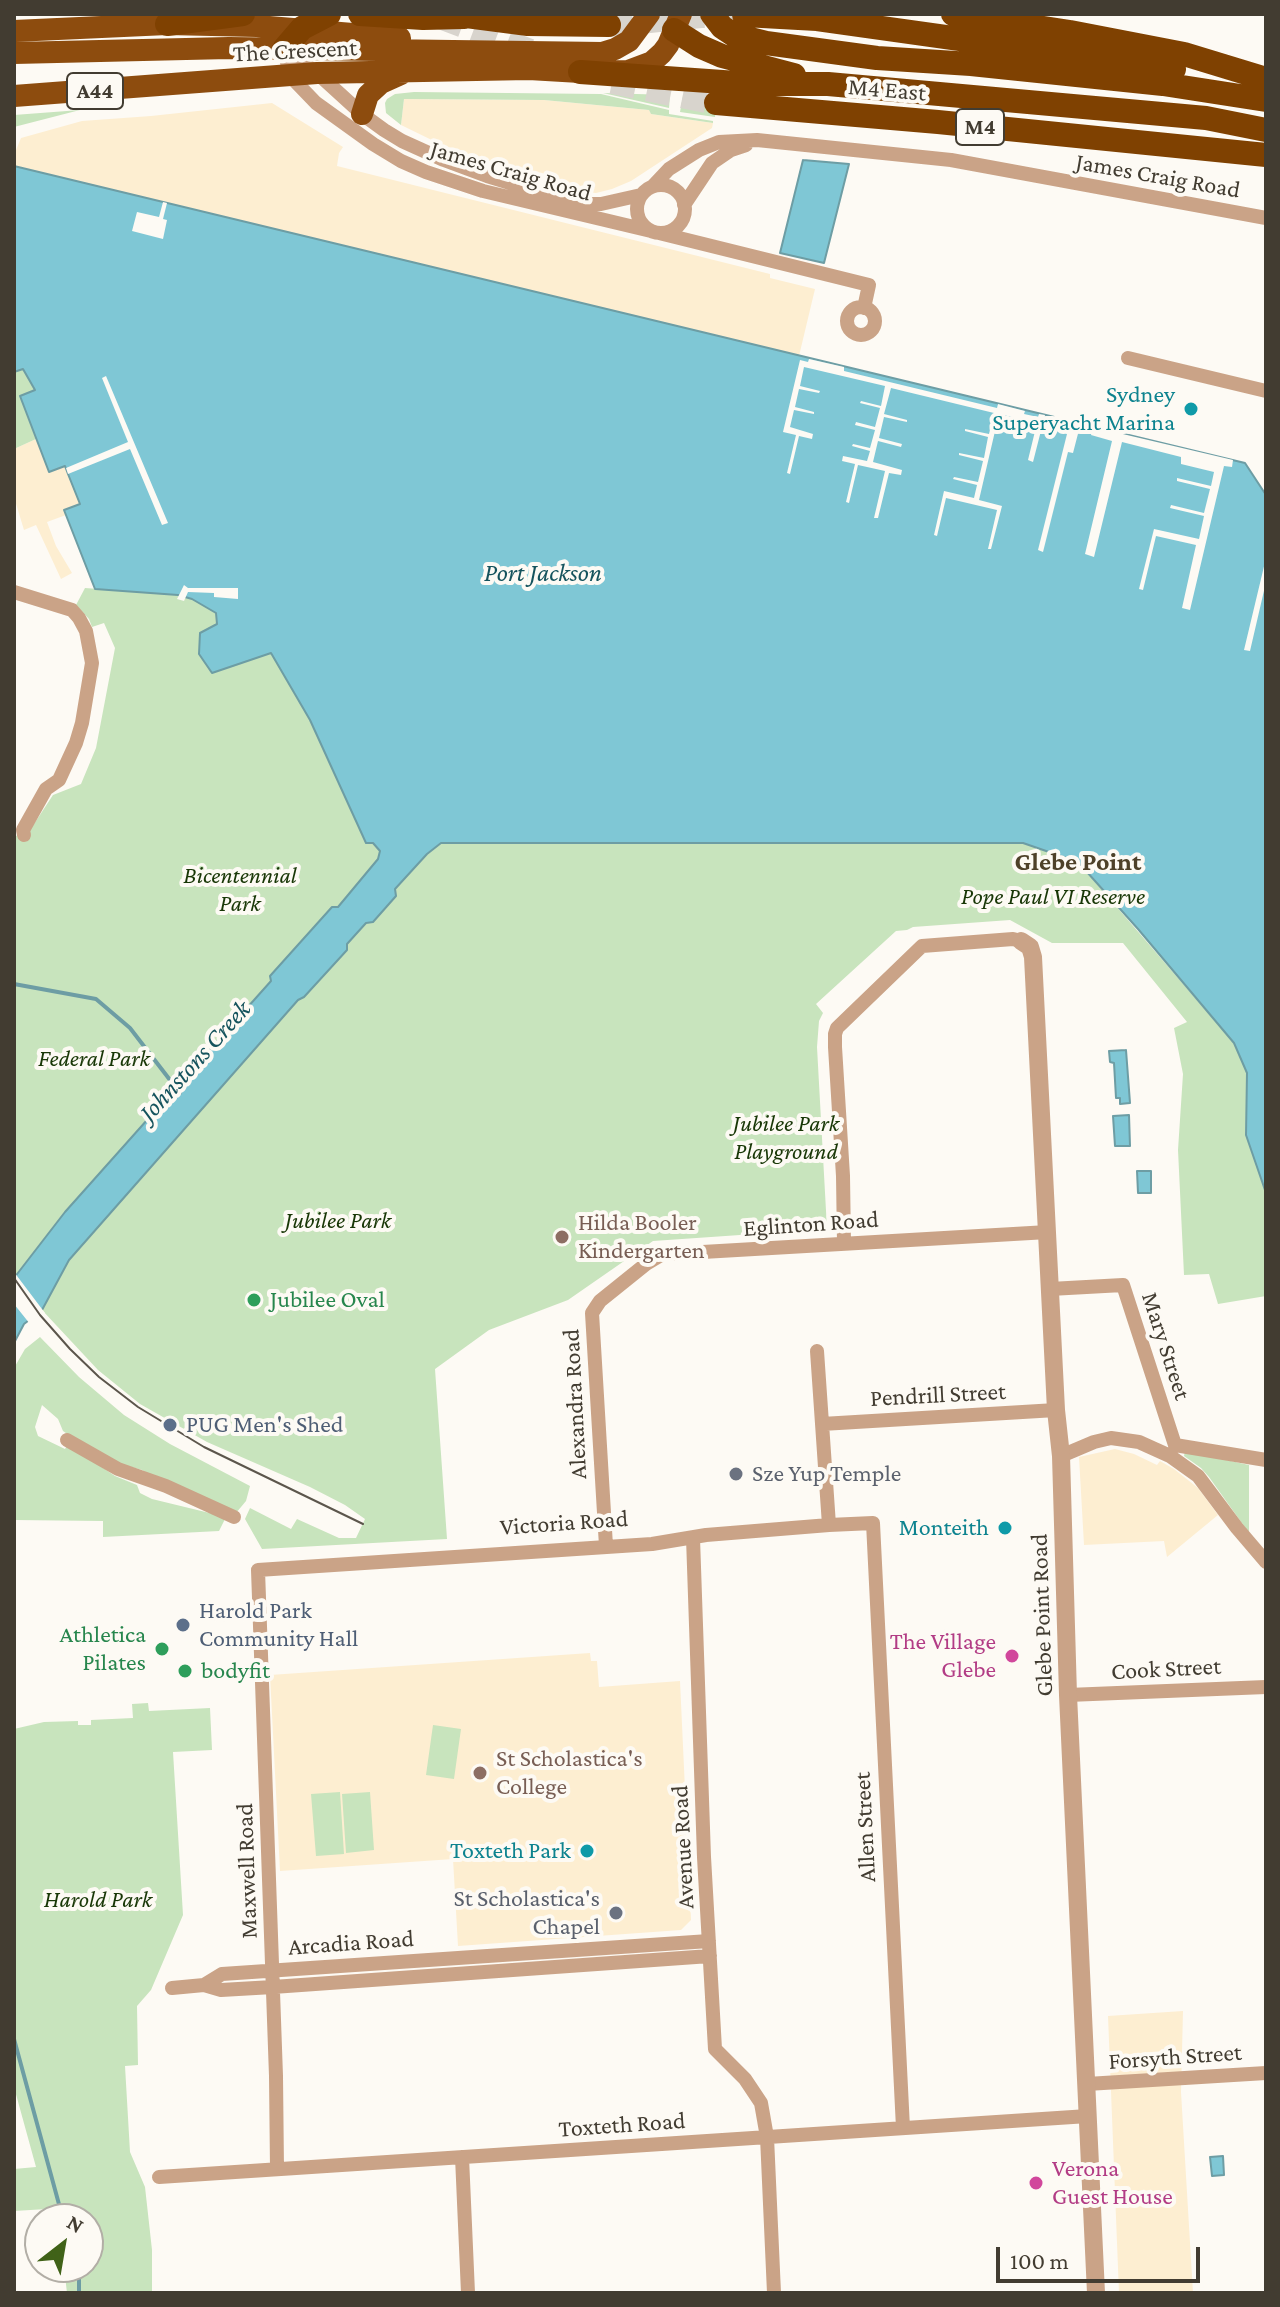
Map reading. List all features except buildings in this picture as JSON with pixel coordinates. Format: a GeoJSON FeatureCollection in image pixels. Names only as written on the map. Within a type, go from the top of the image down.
{"type":"FeatureCollection","features":[{"type":"Feature","properties":{"kind":"highway"},"geometry":{"type":"LineString","coordinates":[[167,24],[243,14]]}},
{"type":"Feature","properties":{"kind":"highway"},"geometry":{"type":"LineString","coordinates":[[284,49],[302,28],[329,14]]}},
{"type":"Feature","properties":{"kind":"highway"},"geometry":{"type":"LineString","coordinates":[[360,14],[423,18],[458,16],[528,24],[609,25]]}},
{"type":"Feature","properties":{"kind":"highway","name":"The Crescent"},"geometry":{"type":"LineString","coordinates":[[14,53],[119,49],[284,49],[602,53],[629,41],[649,14]]}},
{"type":"Feature","properties":{"kind":"highway"},"geometry":{"type":"LineString","coordinates":[[712,14],[722,27],[734,35],[787,46],[877,58],[971,64],[1163,84],[1266,100]]}},
{"type":"Feature","properties":{"kind":"highway"},"geometry":{"type":"LineString","coordinates":[[953,14],[1184,54],[1266,79]]}},
{"type":"Feature","properties":{"kind":"highway"},"geometry":{"type":"LineString","coordinates":[[744,15],[804,18],[1175,69],[1266,89]]}},
{"type":"Feature","properties":{"kind":"highway"},"geometry":{"type":"LineString","coordinates":[[580,72],[628,71],[652,62],[668,45],[675,19]]}},
{"type":"Feature","properties":{"kind":"highway"},"geometry":{"type":"LineString","coordinates":[[675,19],[699,46],[722,56],[828,84]]}},
{"type":"Feature","properties":{"kind":"highway"},"geometry":{"type":"LineString","coordinates":[[19,31],[167,24],[302,28],[436,41],[476,52]]}},
{"type":"Feature","properties":{"kind":"highway","name":"The Crescent"},"geometry":{"type":"LineString","coordinates":[[14,96],[317,73],[529,69],[580,72]]}},
{"type":"Feature","properties":{"kind":"highway"},"geometry":{"type":"LineString","coordinates":[[362,114],[368,95],[381,83],[406,72]]}},
{"type":"Feature","properties":{"kind":"highway"},"geometry":{"type":"LineString","coordinates":[[580,72],[751,84],[828,84],[1206,118],[1266,130]]}},
{"type":"Feature","properties":{"kind":"highway","name":"M4 East"},"geometry":{"type":"LineString","coordinates":[[716,103],[1255,154]]}},
{"type":"Feature","properties":{"kind":"street","name":"James Craig Road"},"geometry":{"type":"LineString","coordinates":[[284,49],[317,73],[362,114],[402,141],[487,176],[579,204],[601,204],[647,191],[669,169],[699,150],[719,142],[757,140],[951,160],[1266,218]]}},
{"type":"Feature","properties":{"kind":"street"},"geometry":{"type":"LineString","coordinates":[[284,49],[290,76]]}},
{"type":"Feature","properties":{"kind":"street","name":"James Craig Road"},"geometry":{"type":"LineString","coordinates":[[290,76],[316,103],[349,128],[401,161],[426,172],[483,191],[869,285],[864,308]]}},
{"type":"Feature","properties":{"kind":"street"},"geometry":{"type":"LineString","coordinates":[[718,249],[696,236],[684,212],[676,191],[669,187],[647,191],[638,201],[638,215],[645,227],[655,232],[673,230],[684,212],[712,163],[731,150],[757,140]]}},
{"type":"Feature","properties":{"kind":"street"},"geometry":{"type":"LineString","coordinates":[[1128,358],[1266,391]]}},
{"type":"Feature","properties":{"kind":"street"},"geometry":{"type":"LineString","coordinates":[[14,592],[72,610],[86,631],[92,663],[76,743],[59,780],[46,789],[23,830],[24,835]]}},
{"type":"Feature","properties":{"kind":"street"},"geometry":{"type":"LineString","coordinates":[[844,1244],[835,1047],[835,1034],[839,1026],[922,946],[1013,939],[1021,941]]}},
{"type":"Feature","properties":{"kind":"street","name":"Glebe Point Road"},"geometry":{"type":"LineString","coordinates":[[1021,941],[1030,947],[1033,957],[1056,1410],[1061,1456],[1068,1695],[1096,2293]]}},
{"type":"Feature","properties":{"kind":"street","name":"Eglinton Road"},"geometry":{"type":"LineString","coordinates":[[595,1306],[661,1255],[1048,1232]]}},
{"type":"Feature","properties":{"kind":"street","name":"Mary Street"},"geometry":{"type":"LineString","coordinates":[[1050,1289],[1123,1285],[1173,1451]]}},
{"type":"Feature","properties":{"kind":"street","name":"Alexandra Road"},"geometry":{"type":"LineString","coordinates":[[595,1306],[591,1322],[606,1546]]}},
{"type":"Feature","properties":{"kind":"street"},"geometry":{"type":"LineString","coordinates":[[817,1351],[829,1525]]}},
{"type":"Feature","properties":{"kind":"street","name":"Pendrill Street"},"geometry":{"type":"LineString","coordinates":[[822,1424],[1056,1410]]}},
{"type":"Feature","properties":{"kind":"street"},"geometry":{"type":"LineString","coordinates":[[1061,1456],[1111,1438],[1173,1451],[1266,1460]]}},
{"type":"Feature","properties":{"kind":"street"},"geometry":{"type":"LineString","coordinates":[[67,1440],[118,1469],[166,1486],[234,1517]]}},
{"type":"Feature","properties":{"kind":"street"},"geometry":{"type":"LineString","coordinates":[[1173,1451],[1198,1476],[1266,1562]]}},
{"type":"Feature","properties":{"kind":"street","name":"Victoria Road"},"geometry":{"type":"LineString","coordinates":[[258,1570],[652,1544],[873,1523]]}},
{"type":"Feature","properties":{"kind":"street","name":"Allen Street"},"geometry":{"type":"LineString","coordinates":[[873,1523],[903,2128]]}},
{"type":"Feature","properties":{"kind":"street","name":"Avenue Road"},"geometry":{"type":"LineString","coordinates":[[693,1538],[715,2049],[745,2079],[761,2103],[767,2137],[774,2293]]}},
{"type":"Feature","properties":{"kind":"street","name":"Maxwell Road"},"geometry":{"type":"LineString","coordinates":[[258,1570],[277,2169]]}},
{"type":"Feature","properties":{"kind":"street","name":"Cook Street"},"geometry":{"type":"LineString","coordinates":[[1068,1695],[1266,1687]]}},
{"type":"Feature","properties":{"kind":"street","name":"Arcadia Road"},"geometry":{"type":"LineString","coordinates":[[204,1985],[222,1974],[504,1963],[710,1949]]}},
{"type":"Feature","properties":{"kind":"street","name":"Arcadia Road"},"geometry":{"type":"LineString","coordinates":[[172,1988],[204,1985],[221,1990],[273,1987],[504,1963]]}},
{"type":"Feature","properties":{"kind":"street","name":"Forsyth Street"},"geometry":{"type":"LineString","coordinates":[[1087,2084],[1266,2073]]}},
{"type":"Feature","properties":{"kind":"street","name":"Toxteth Road"},"geometry":{"type":"LineString","coordinates":[[159,2177],[1088,2116]]}},
{"type":"Feature","properties":{"kind":"street"},"geometry":{"type":"LineString","coordinates":[[462,2157],[468,2293]]}},
{"type":"Feature","properties":{"kind":"shaded area"},"geometry":{"type":"Polygon","coordinates":[[[404,99],[544,100],[649,110],[651,114],[713,123],[712,128],[631,181],[596,193],[583,192],[576,185],[442,145],[401,125],[404,99]]]}},
{"type":"Feature","properties":{"kind":"shaded area"},"geometry":{"type":"Polygon","coordinates":[[[272,103],[343,147],[337,166],[770,274],[770,278],[815,289],[799,356],[14,166],[14,155],[21,138],[82,121],[272,103]]]}},
{"type":"Feature","properties":{"kind":"shaded area"},"geometry":{"type":"Polygon","coordinates":[[[36,439],[49,472],[65,465],[80,504],[65,510],[66,515],[47,522],[56,546],[72,573],[61,579],[36,525],[24,530],[14,497],[14,449],[36,439]]]}},
{"type":"Feature","properties":{"kind":"shaded area"},"geometry":{"type":"Polygon","coordinates":[[[1115,1449],[1157,1465],[1160,1461],[1174,1469],[1198,1488],[1218,1515],[1167,1557],[1164,1541],[1084,1545],[1079,1457],[1115,1449]]]}},
{"type":"Feature","properties":{"kind":"shaded area","name":"St Scholastica's College"},"geometry":{"type":"Polygon","coordinates":[[[590,1653],[591,1661],[597,1661],[599,1687],[680,1681],[691,1920],[681,1930],[458,1946],[453,1859],[280,1871],[270,1675],[590,1653]]]}},
{"type":"Feature","properties":{"kind":"shaded area"},"geometry":{"type":"Polygon","coordinates":[[[1183,2011],[1181,2092],[1193,2293],[1119,2293],[1108,2016],[1183,2011]]]}},
{"type":"Feature","properties":{"kind":"green space"},"geometry":{"type":"Polygon","coordinates":[[[603,93],[670,95],[669,108],[603,93]]]}},
{"type":"Feature","properties":{"kind":"green space"},"geometry":{"type":"Polygon","coordinates":[[[395,94],[601,94],[713,123],[651,114],[649,110],[544,100],[404,99],[401,125],[386,113],[385,103],[395,94]]]}},
{"type":"Feature","properties":{"kind":"green space"},"geometry":{"type":"Polygon","coordinates":[[[683,96],[709,100],[717,97],[715,117],[680,112],[683,96]]]}},
{"type":"Feature","properties":{"kind":"green space"},"geometry":{"type":"Polygon","coordinates":[[[80,110],[14,127],[14,115],[80,110]]]}},
{"type":"Feature","properties":{"kind":"green space"},"geometry":{"type":"Polygon","coordinates":[[[23,369],[35,390],[20,397],[36,439],[14,449],[14,372],[23,369]]]}},
{"type":"Feature","properties":{"kind":"green space"},"geometry":{"type":"Polygon","coordinates":[[[85,588],[178,595],[192,599],[216,613],[217,624],[200,633],[199,654],[271,653],[310,720],[366,843],[1023,843],[1078,862],[1234,1043],[1247,1073],[1246,1135],[1266,1193],[1266,1296],[1218,1304],[1209,1274],[1184,1275],[1178,1150],[1183,1074],[1174,1028],[1187,1022],[1123,943],[1052,943],[1010,920],[896,931],[816,1004],[823,1013],[819,1021],[817,1047],[827,1229],[653,1241],[568,1300],[489,1330],[435,1369],[447,1539],[262,1549],[245,1519],[250,1508],[291,1529],[297,1519],[339,1538],[356,1538],[365,1519],[310,1487],[207,1442],[140,1404],[98,1370],[42,1310],[69,1260],[258,1044],[176,1090],[65,1212],[14,1278],[14,834],[20,838],[32,827],[53,795],[81,784],[96,748],[115,648],[104,623],[92,627],[76,605],[85,588]]]}},
{"type":"Feature","properties":{"kind":"green space"},"geometry":{"type":"Polygon","coordinates":[[[40,1337],[79,1377],[124,1415],[170,1444],[250,1486],[246,1501],[236,1513],[142,1470],[121,1464],[86,1447],[63,1431],[58,1419],[42,1405],[35,1427],[38,1436],[65,1449],[68,1444],[115,1476],[137,1485],[140,1493],[152,1499],[226,1517],[219,1531],[103,1537],[103,1521],[14,1520],[14,1368],[25,1349],[40,1337]]]}},
{"type":"Feature","properties":{"kind":"green space"},"geometry":{"type":"Polygon","coordinates":[[[1185,1451],[1249,1465],[1249,1533],[1209,1477],[1184,1456],[1185,1451]]]}},
{"type":"Feature","properties":{"kind":"green space","name":"Harold Park"},"geometry":{"type":"Polygon","coordinates":[[[148,1703],[149,1711],[210,1708],[212,1750],[173,1752],[183,1915],[151,1990],[137,2006],[138,2065],[125,2066],[130,2152],[145,2187],[152,2250],[152,2293],[67,2293],[66,2283],[104,2283],[104,2203],[24,2203],[24,2210],[14,2211],[14,2169],[36,2167],[14,2087],[14,1729],[44,1722],[78,1721],[78,1725],[91,1725],[91,1720],[133,1718],[132,1704],[148,1703]]]}},
{"type":"Feature","properties":{"kind":"green space"},"geometry":{"type":"Polygon","coordinates":[[[433,1725],[461,1729],[454,1779],[426,1775],[433,1725]]]}},
{"type":"Feature","properties":{"kind":"green space"},"geometry":{"type":"Polygon","coordinates":[[[340,1792],[344,1854],[316,1856],[311,1794],[340,1792]]]}},
{"type":"Feature","properties":{"kind":"green space"},"geometry":{"type":"Polygon","coordinates":[[[370,1792],[374,1850],[346,1853],[342,1794],[370,1792]]]}},
{"type":"Feature","properties":{"kind":"water"},"geometry":{"type":"Polygon","coordinates":[[[803,160],[849,164],[824,263],[780,253],[803,160]]]}},
{"type":"Feature","properties":{"kind":"water","name":"Port Jackson"},"geometry":{"type":"Polygon","coordinates":[[[14,166],[1245,463],[1266,495],[1266,1193],[1246,1135],[1247,1073],[1234,1043],[1078,862],[1023,843],[441,843],[395,889],[396,896],[373,922],[366,923],[347,944],[347,950],[298,1000],[69,1260],[42,1310],[24,1324],[14,1343],[14,1278],[65,1212],[271,981],[270,976],[332,907],[338,907],[378,859],[380,851],[373,843],[366,843],[310,720],[271,653],[212,673],[199,654],[200,633],[217,624],[216,613],[178,595],[95,589],[64,510],[80,504],[65,466],[49,472],[20,396],[35,390],[23,369],[14,372],[14,166]]]}},
{"type":"Feature","properties":{"kind":"water"},"geometry":{"type":"Polygon","coordinates":[[[1126,1050],[1130,1103],[1120,1104],[1120,1098],[1116,1098],[1114,1063],[1110,1062],[1109,1051],[1126,1050]]]}},
{"type":"Feature","properties":{"kind":"water"},"geometry":{"type":"Polygon","coordinates":[[[1129,1115],[1130,1146],[1115,1146],[1113,1116],[1129,1115]]]}},
{"type":"Feature","properties":{"kind":"water"},"geometry":{"type":"Polygon","coordinates":[[[1137,1171],[1151,1171],[1151,1193],[1138,1193],[1137,1171]]]}},
{"type":"Feature","properties":{"kind":"water"},"geometry":{"type":"Polygon","coordinates":[[[1223,2156],[1224,2175],[1212,2176],[1210,2157],[1223,2156]]]}},
{"type":"Feature","properties":{"kind":"pier"},"geometry":{"type":"Polygon","coordinates":[[[163,202],[167,203],[163,219],[167,220],[163,239],[132,231],[137,212],[159,217],[163,202]]]}},
{"type":"Feature","properties":{"kind":"pier"},"geometry":{"type":"Polygon","coordinates":[[[809,359],[844,367],[844,371],[997,408],[998,404],[1025,411],[1024,414],[1045,415],[1033,462],[1028,460],[1037,423],[999,414],[979,500],[1002,506],[991,549],[988,549],[997,510],[946,498],[937,536],[934,535],[944,491],[974,498],[977,485],[953,479],[978,482],[983,461],[959,453],[984,458],[988,437],[965,429],[989,434],[994,413],[891,388],[884,414],[907,422],[884,417],[879,438],[902,444],[901,447],[878,441],[873,462],[902,470],[901,475],[889,473],[878,518],[874,518],[885,471],[858,465],[849,503],[846,502],[855,464],[842,461],[843,456],[867,461],[870,451],[852,446],[870,448],[875,430],[855,425],[856,422],[875,427],[880,408],[860,403],[881,406],[885,386],[804,367],[800,386],[820,391],[799,389],[795,407],[814,414],[794,410],[790,427],[813,434],[812,439],[799,436],[790,474],[787,473],[796,435],[783,432],[800,360],[808,362],[809,359]]]}},
{"type":"Feature","properties":{"kind":"pier"},"geometry":{"type":"Polygon","coordinates":[[[106,376],[168,523],[162,525],[130,449],[68,474],[66,468],[128,442],[102,378],[106,376]]]}},
{"type":"Feature","properties":{"kind":"pier"},"geometry":{"type":"Polygon","coordinates":[[[1062,422],[1073,425],[1074,422],[1080,426],[1073,453],[1068,452],[1043,552],[1038,550],[1068,430],[1060,427],[1062,422]]]}},
{"type":"Feature","properties":{"kind":"pier"},"geometry":{"type":"Polygon","coordinates":[[[1093,427],[1233,460],[1232,467],[1224,466],[1190,610],[1182,608],[1196,545],[1156,536],[1143,590],[1139,589],[1154,529],[1199,539],[1204,516],[1170,508],[1171,505],[1204,513],[1210,489],[1177,481],[1177,478],[1211,486],[1214,472],[1181,464],[1181,457],[1122,442],[1094,557],[1085,554],[1112,441],[1091,435],[1093,427]]]}},
{"type":"Feature","properties":{"kind":"pier"},"geometry":{"type":"Polygon","coordinates":[[[1266,558],[1266,582],[1250,651],[1244,650],[1266,558]]]}},
{"type":"Feature","properties":{"kind":"pier"},"geometry":{"type":"Polygon","coordinates":[[[184,585],[188,588],[238,588],[238,599],[214,597],[214,593],[188,592],[184,601],[177,599],[184,585]]]}},
{"type":"Feature","properties":{"kind":"pier"},"geometry":{"type":"Polygon","coordinates":[[[14,1272],[45,1313],[30,1324],[14,1304],[14,1272]]]}},
{"type":"Feature","properties":{"kind":"waterway","name":"Johnstons Creek"},"geometry":{"type":"LineString","coordinates":[[14,984],[96,999],[130,1028],[180,1093]]}},
{"type":"Feature","properties":{"kind":"waterway"},"geometry":{"type":"LineString","coordinates":[[14,2039],[59,2203]]}},
{"type":"Feature","properties":{"kind":"waterway"},"geometry":{"type":"LineString","coordinates":[[79,2283],[79,2293]]}},
{"type":"Feature","properties":{"kind":"tunnel"},"geometry":{"type":"LineString","coordinates":[[609,25],[744,15]]}},
{"type":"Feature","properties":{"kind":"tunnel"},"geometry":{"type":"LineString","coordinates":[[440,17],[533,52]]}},
{"type":"Feature","properties":{"kind":"tunnel"},"geometry":{"type":"LineString","coordinates":[[612,82],[716,103]]}},
{"type":"Feature","properties":{"kind":"tram line"},"geometry":{"type":"LineString","coordinates":[[14,1278],[40,1315],[70,1349],[99,1377],[138,1407],[204,1447],[363,1524]]}},
{"type":"Feature","properties":{"kind":"place","name":"Sydney Superyacht Marina"},"geometry":{"type":"Point","coordinates":[1191,409]}},
{"type":"Feature","properties":{"kind":"place","name":"Hilda Booler Kindergarten"},"geometry":{"type":"Point","coordinates":[562,1237]}},
{"type":"Feature","properties":{"kind":"place","name":"Jubilee Oval"},"geometry":{"type":"Point","coordinates":[254,1300]}},
{"type":"Feature","properties":{"kind":"place","name":"PUG Men's Shed"},"geometry":{"type":"Point","coordinates":[170,1425]}},
{"type":"Feature","properties":{"kind":"place","name":"Sze Yup Temple"},"geometry":{"type":"Point","coordinates":[736,1474]}},
{"type":"Feature","properties":{"kind":"place","name":"Monteith"},"geometry":{"type":"Point","coordinates":[1005,1528]}},
{"type":"Feature","properties":{"kind":"place","name":"Harold Park Community Hall"},"geometry":{"type":"Point","coordinates":[183,1625]}},
{"type":"Feature","properties":{"kind":"place","name":"Athletica Pilates"},"geometry":{"type":"Point","coordinates":[162,1649]}},
{"type":"Feature","properties":{"kind":"place","name":"The Village Glebe"},"geometry":{"type":"Point","coordinates":[1012,1656]}},
{"type":"Feature","properties":{"kind":"place","name":"bodyfit"},"geometry":{"type":"Point","coordinates":[185,1671]}},
{"type":"Feature","properties":{"kind":"place","name":"St Scholastica's College"},"geometry":{"type":"Point","coordinates":[480,1773]}},
{"type":"Feature","properties":{"kind":"place","name":"Toxteth Park"},"geometry":{"type":"Point","coordinates":[587,1851]}},
{"type":"Feature","properties":{"kind":"place","name":"St Scholastica's Chapel"},"geometry":{"type":"Point","coordinates":[616,1913]}},
{"type":"Feature","properties":{"kind":"place","name":"Verona Guest House"},"geometry":{"type":"Point","coordinates":[1036,2183]}},
{"type":"Feature","properties":{"kind":"district","name":"Glebe Point"},"geometry":{"type":"Point","coordinates":[1078,862]}},
{"type":"Feature","properties":{"kind":"park label","name":"Bicentennial Park"},"geometry":{"type":"Point","coordinates":[240,890]}},
{"type":"Feature","properties":{"kind":"park label","name":"Pope Paul VI Reserve"},"geometry":{"type":"Point","coordinates":[1053,897]}},
{"type":"Feature","properties":{"kind":"park label","name":"Federal Park"},"geometry":{"type":"Point","coordinates":[94,1059]}},
{"type":"Feature","properties":{"kind":"park label","name":"Jubilee Park Playground"},"geometry":{"type":"Point","coordinates":[786,1138]}},
{"type":"Feature","properties":{"kind":"park label","name":"Jubilee Park"},"geometry":{"type":"Point","coordinates":[338,1221]}}]}
